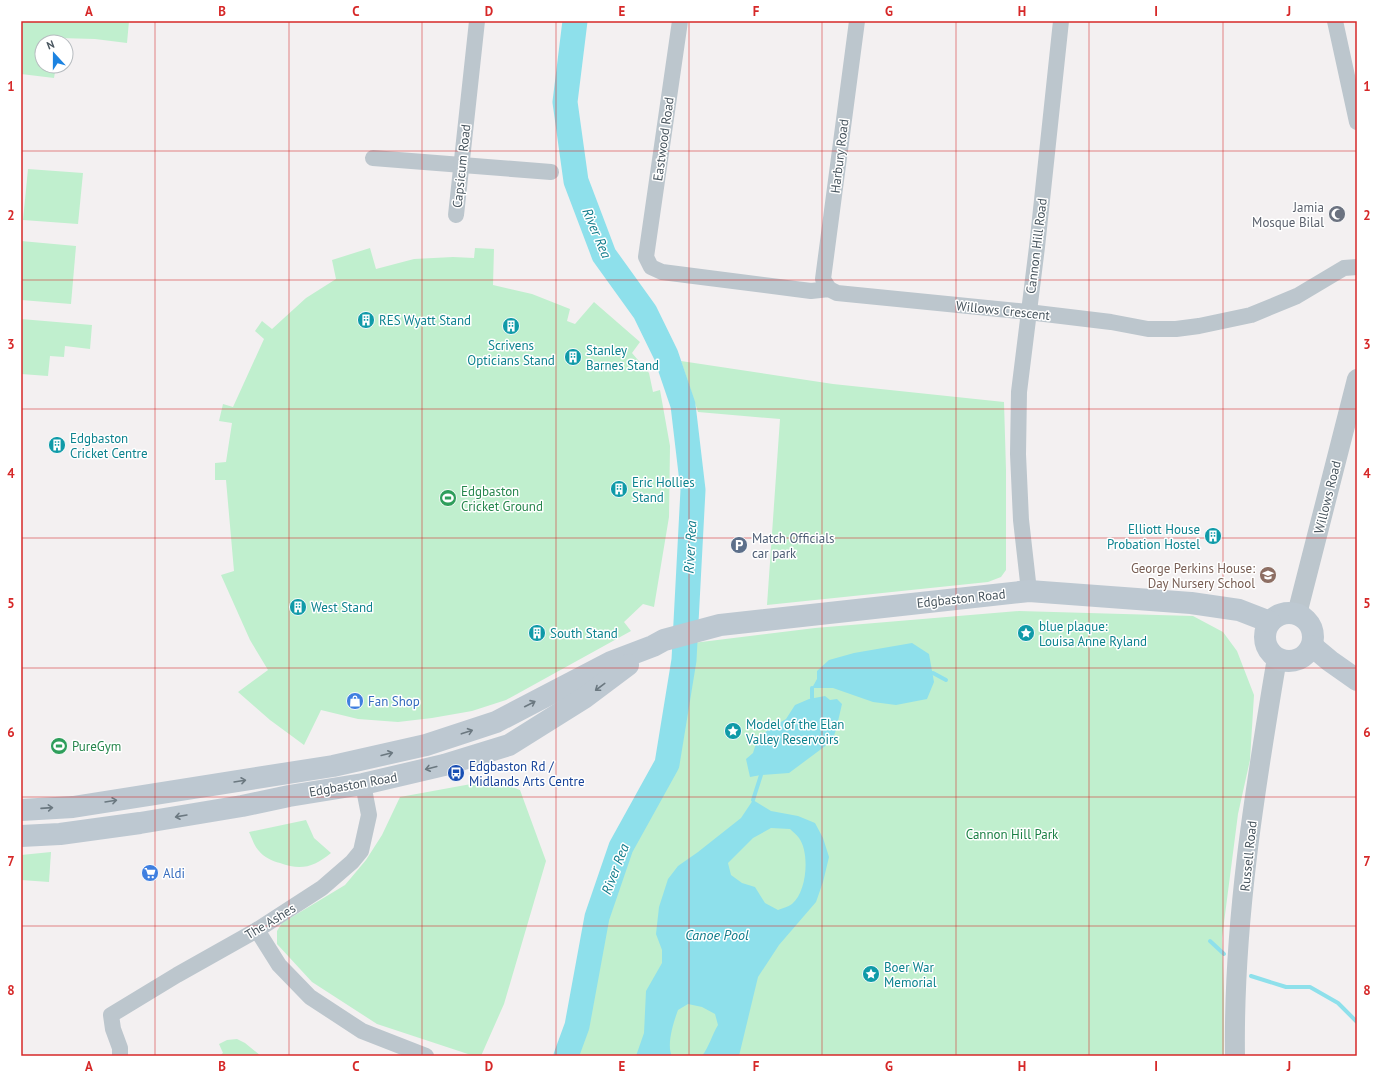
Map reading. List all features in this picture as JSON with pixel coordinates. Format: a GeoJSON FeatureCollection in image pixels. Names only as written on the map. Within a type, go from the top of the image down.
{"type":"FeatureCollection","features":[{"type":"Feature","properties":{"kind":"main road","name":"Edgbaston Road"},"geometry":{"type":"LineString","coordinates":[[21,810],[73,807],[358,762],[426,745],[496,722],[611,662],[659,643],[702,629],[720,625],[1028,591],[1191,603],[1239,610],[1270,622]]}},
{"type":"Feature","properties":{"kind":"main road"},"geometry":{"type":"LineString","coordinates":[[1287,613],[1297,614],[1304,618],[1312,629],[1314,638],[1312,646],[1307,654],[1300,659],[1292,661],[1277,658],[1272,654],[1267,647],[1265,638],[1266,630],[1270,622],[1280,615],[1287,613]]}},
{"type":"Feature","properties":{"kind":"main road","name":"Edgbaston Road"},"geometry":{"type":"LineString","coordinates":[[21,836],[60,834],[219,810],[289,796],[363,784],[444,765],[509,745],[584,698],[659,643]]}},
{"type":"Feature","properties":{"kind":"main road"},"geometry":{"type":"LineString","coordinates":[[1312,646],[1330,662],[1357,680]]}},
{"type":"Feature","properties":{"kind":"main road"},"geometry":{"type":"LineString","coordinates":[[496,722],[509,745]]}},
{"type":"Feature","properties":{"kind":"main road"},"geometry":{"type":"LineString","coordinates":[[358,762],[363,784]]}},
{"type":"Feature","properties":{"kind":"main road"},"geometry":{"type":"LineString","coordinates":[[214,785],[219,810]]}},
{"type":"Feature","properties":{"kind":"street","name":"Capsicum Road"},"geometry":{"type":"LineString","coordinates":[[456,215],[477,21]]}},
{"type":"Feature","properties":{"kind":"street","name":"Eastwood Road"},"geometry":{"type":"LineString","coordinates":[[646,257],[680,21]]}},
{"type":"Feature","properties":{"kind":"street","name":"Harbury Road"},"geometry":{"type":"LineString","coordinates":[[829,289],[823,279],[857,21]]}},
{"type":"Feature","properties":{"kind":"street","name":"Cannon Hill Road"},"geometry":{"type":"LineString","coordinates":[[1028,591],[1021,520],[1018,454],[1019,392],[1037,247],[1061,21]]}},
{"type":"Feature","properties":{"kind":"street"},"geometry":{"type":"LineString","coordinates":[[1335,21],[1357,122]]}},
{"type":"Feature","properties":{"kind":"street"},"geometry":{"type":"LineString","coordinates":[[373,158],[551,172]]}},
{"type":"Feature","properties":{"kind":"street","name":"Willows Crescent"},"geometry":{"type":"LineString","coordinates":[[646,257],[651,267],[662,272],[811,291],[829,289],[837,293],[1028,312],[1111,322],[1148,329],[1199,326],[1251,315],[1274,307],[1298,296],[1344,268],[1357,267]]}},
{"type":"Feature","properties":{"kind":"street","name":"Willows Road"},"geometry":{"type":"LineString","coordinates":[[1297,614],[1357,379]]}},
{"type":"Feature","properties":{"kind":"street","name":"Russell Road"},"geometry":{"type":"LineString","coordinates":[[1235,1056],[1236,984],[1244,899],[1259,770],[1277,658]]}},
{"type":"Feature","properties":{"kind":"street","name":"The Ashes"},"geometry":{"type":"LineString","coordinates":[[120,1056],[120,1048],[113,1028],[111,1014],[257,930],[322,888],[352,862],[361,851],[369,815],[363,784]]}},
{"type":"Feature","properties":{"kind":"street"},"geometry":{"type":"LineString","coordinates":[[257,930],[279,965],[310,997],[362,1031],[426,1056]]}},
{"type":"Feature","properties":{"kind":"green space"},"geometry":{"type":"Polygon","coordinates":[[[21,21],[129,21],[127,43],[95,39],[74,38],[74,34],[34,34],[34,74],[55,74],[54,78],[21,74],[21,21]]]}},
{"type":"Feature","properties":{"kind":"green space"},"geometry":{"type":"Polygon","coordinates":[[[28,169],[83,173],[78,224],[23,220],[28,169]]]}},
{"type":"Feature","properties":{"kind":"green space"},"geometry":{"type":"Polygon","coordinates":[[[21,241],[76,246],[71,304],[21,300],[21,241]]]}},
{"type":"Feature","properties":{"kind":"green space","name":"Edgbaston Cricket Ground"},"geometry":{"type":"Polygon","coordinates":[[[370,248],[376,269],[414,259],[453,257],[474,258],[475,248],[494,249],[493,285],[532,294],[570,309],[567,321],[575,324],[594,302],[640,342],[632,353],[649,373],[653,392],[660,390],[670,446],[669,517],[654,607],[643,604],[624,622],[631,631],[506,700],[472,711],[398,722],[358,719],[321,710],[304,745],[270,720],[238,692],[268,670],[250,640],[221,575],[234,571],[226,480],[215,480],[215,463],[226,462],[232,423],[219,421],[223,404],[233,407],[264,339],[255,331],[262,321],[272,329],[306,298],[336,279],[332,260],[370,248]]]}},
{"type":"Feature","properties":{"kind":"green space"},"geometry":{"type":"Polygon","coordinates":[[[21,319],[92,325],[90,349],[65,346],[64,357],[50,356],[48,376],[21,374],[21,319]]]}},
{"type":"Feature","properties":{"kind":"green space"},"geometry":{"type":"Polygon","coordinates":[[[681,361],[833,384],[1004,402],[1006,570],[1001,577],[988,582],[767,605],[780,419],[698,412],[681,361]]]}},
{"type":"Feature","properties":{"kind":"green space","name":"Cannon Hill Park"},"geometry":{"type":"Polygon","coordinates":[[[1019,611],[1193,616],[1223,632],[1237,651],[1254,695],[1250,760],[1238,814],[1222,938],[1224,1056],[573,1056],[586,992],[626,852],[674,763],[693,643],[815,628],[1019,611]]]}},
{"type":"Feature","properties":{"kind":"green space"},"geometry":{"type":"Polygon","coordinates":[[[493,780],[520,790],[546,861],[504,1004],[481,1056],[474,1056],[377,1024],[312,982],[277,944],[277,931],[282,923],[345,885],[366,860],[382,835],[400,797],[493,780]]]}},
{"type":"Feature","properties":{"kind":"green space"},"geometry":{"type":"Polygon","coordinates":[[[306,820],[314,838],[331,853],[319,862],[307,866],[294,867],[268,858],[257,849],[249,832],[306,820]]]}},
{"type":"Feature","properties":{"kind":"green space"},"geometry":{"type":"Polygon","coordinates":[[[51,852],[49,882],[21,880],[21,855],[51,852]]]}},
{"type":"Feature","properties":{"kind":"green space"},"geometry":{"type":"Polygon","coordinates":[[[237,1039],[245,1043],[261,1056],[219,1056],[223,1053],[219,1044],[227,1040],[237,1039]]]}},
{"type":"Feature","properties":{"kind":"water"},"geometry":{"type":"Polygon","coordinates":[[[912,643],[929,654],[934,682],[927,699],[896,705],[873,702],[833,688],[812,688],[817,679],[817,671],[829,660],[854,653],[912,643]]]}},
{"type":"Feature","properties":{"kind":"water"},"geometry":{"type":"Polygon","coordinates":[[[825,696],[830,700],[837,699],[842,704],[832,741],[789,773],[750,777],[746,759],[753,753],[757,740],[769,729],[786,719],[795,705],[809,699],[825,696]]]}},
{"type":"Feature","properties":{"kind":"water","name":"Canoe Pool"},"geometry":{"type":"Polygon","coordinates":[[[753,800],[771,811],[798,816],[815,823],[823,838],[829,857],[816,902],[779,945],[758,977],[739,1056],[702,1056],[707,1049],[718,1025],[715,1014],[702,1007],[688,1004],[678,1010],[670,1040],[670,1051],[672,1056],[636,1056],[644,1033],[646,991],[662,963],[662,950],[656,934],[659,907],[668,879],[678,866],[741,818],[753,800]],[[771,828],[753,838],[728,863],[731,875],[742,883],[755,887],[765,903],[778,910],[792,904],[801,891],[804,882],[806,862],[805,853],[798,837],[790,829],[771,828]]]}},
{"type":"Feature","properties":{"kind":"waterway","name":"River Rea"},"geometry":{"type":"LineString","coordinates":[[566,1056],[577,1026],[597,917],[621,847],[667,764],[684,660],[693,490],[683,405],[666,355],[645,312],[604,255],[576,181],[565,102],[575,21]]}},
{"type":"Feature","properties":{"kind":"waterway"},"geometry":{"type":"LineString","coordinates":[[933,673],[946,680]]}},
{"type":"Feature","properties":{"kind":"waterway"},"geometry":{"type":"LineString","coordinates":[[812,688],[812,698]]}},
{"type":"Feature","properties":{"kind":"waterway"},"geometry":{"type":"LineString","coordinates":[[753,800],[761,775]]}},
{"type":"Feature","properties":{"kind":"waterway"},"geometry":{"type":"LineString","coordinates":[[1210,941],[1224,954]]}},
{"type":"Feature","properties":{"kind":"waterway"},"geometry":{"type":"LineString","coordinates":[[1251,976],[1286,987],[1310,987],[1338,1003],[1357,1022]]}},
{"type":"Feature","properties":{"kind":"place","name":"Jamia Mosque Bilal"},"geometry":{"type":"Point","coordinates":[1337,214]}},
{"type":"Feature","properties":{"kind":"place","name":"RES Wyatt Stand"},"geometry":{"type":"Point","coordinates":[366,320]}},
{"type":"Feature","properties":{"kind":"place","name":"Scrivens Opticians Stand"},"geometry":{"type":"Point","coordinates":[511,326]}},
{"type":"Feature","properties":{"kind":"place","name":"Stanley Barnes Stand"},"geometry":{"type":"Point","coordinates":[573,357]}},
{"type":"Feature","properties":{"kind":"place","name":"Edgbaston Cricket Centre"},"geometry":{"type":"Point","coordinates":[57,445]}},
{"type":"Feature","properties":{"kind":"place","name":"Eric Hollies Stand"},"geometry":{"type":"Point","coordinates":[619,489]}},
{"type":"Feature","properties":{"kind":"place","name":"Edgbaston Cricket Ground"},"geometry":{"type":"Point","coordinates":[448,498]}},
{"type":"Feature","properties":{"kind":"place","name":"Elliott House Probation Hostel"},"geometry":{"type":"Point","coordinates":[1213,536]}},
{"type":"Feature","properties":{"kind":"place","name":"Match Officials car park"},"geometry":{"type":"Point","coordinates":[739,545]}},
{"type":"Feature","properties":{"kind":"place","name":"George Perkins House: Day Nursery School"},"geometry":{"type":"Point","coordinates":[1268,575]}},
{"type":"Feature","properties":{"kind":"place","name":"West Stand"},"geometry":{"type":"Point","coordinates":[298,607]}},
{"type":"Feature","properties":{"kind":"place","name":"South Stand"},"geometry":{"type":"Point","coordinates":[537,633]}},
{"type":"Feature","properties":{"kind":"place","name":"blue plaque: Louisa Anne Ryland"},"geometry":{"type":"Point","coordinates":[1026,633]}},
{"type":"Feature","properties":{"kind":"place","name":"Fan Shop"},"geometry":{"type":"Point","coordinates":[355,701]}},
{"type":"Feature","properties":{"kind":"place","name":"Model of the Elan Valley Reservoirs"},"geometry":{"type":"Point","coordinates":[733,731]}},
{"type":"Feature","properties":{"kind":"place","name":"PureGym"},"geometry":{"type":"Point","coordinates":[59,746]}},
{"type":"Feature","properties":{"kind":"place","name":"Edgbaston Rd / Midlands Arts Centre"},"geometry":{"type":"Point","coordinates":[456,773]}},
{"type":"Feature","properties":{"kind":"place","name":"Aldi"},"geometry":{"type":"Point","coordinates":[150,873]}},
{"type":"Feature","properties":{"kind":"place","name":"Boer War Memorial"},"geometry":{"type":"Point","coordinates":[871,974]}}]}
